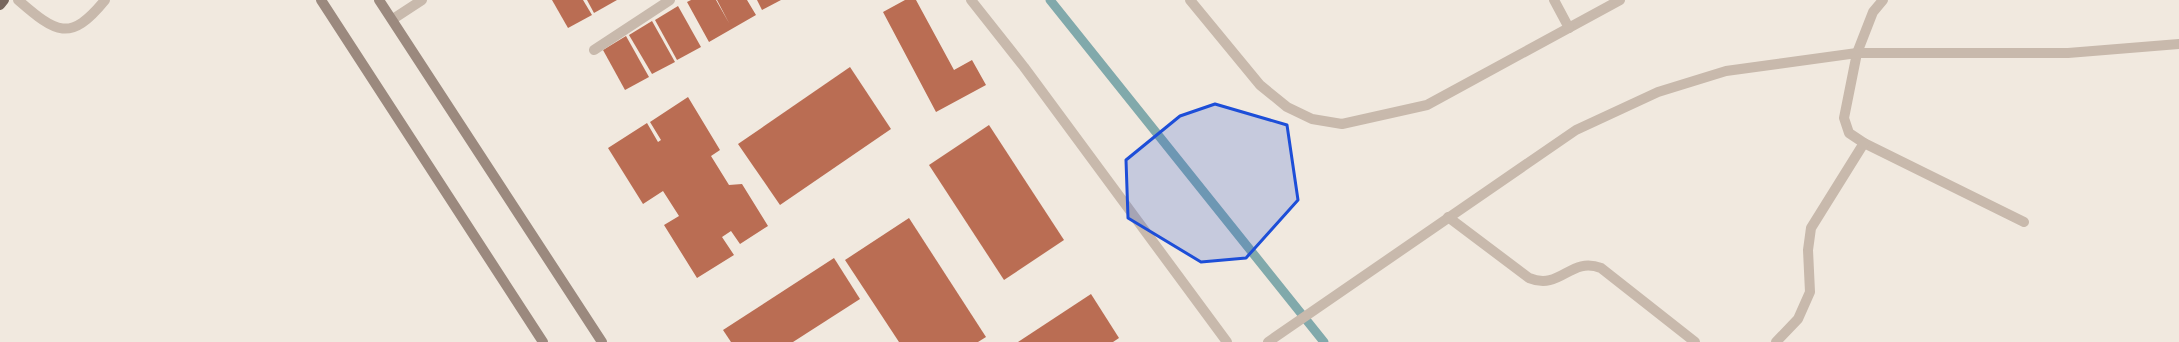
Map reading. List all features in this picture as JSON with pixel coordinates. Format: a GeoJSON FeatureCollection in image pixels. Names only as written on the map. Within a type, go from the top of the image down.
{"type":"FeatureCollection","features":[{"type":"Feature","properties":{"kind":"main road"},"geometry":{"type":"LineString","coordinates":[[0,4],[4,0]]}},
{"type":"Feature","properties":{"kind":"main road"},"geometry":{"type":"LineString","coordinates":[[321,0],[543,342]]}},
{"type":"Feature","properties":{"kind":"main road"},"geometry":{"type":"LineString","coordinates":[[379,0],[602,342]]}},
{"type":"Feature","properties":{"kind":"street"},"geometry":{"type":"LineString","coordinates":[[18,0],[42,21],[58,29],[79,26],[95,13],[105,0]]}},
{"type":"Feature","properties":{"kind":"street"},"geometry":{"type":"LineString","coordinates":[[393,20],[422,0]]}},
{"type":"Feature","properties":{"kind":"street"},"geometry":{"type":"LineString","coordinates":[[594,50],[670,0]]}},
{"type":"Feature","properties":{"kind":"street"},"geometry":{"type":"LineString","coordinates":[[971,0],[1024,68],[1227,342]]}},
{"type":"Feature","properties":{"kind":"street"},"geometry":{"type":"LineString","coordinates":[[1190,0],[1260,85],[1282,103],[1312,119],[1342,124],[1427,105],[1620,0]]}},
{"type":"Feature","properties":{"kind":"street"},"geometry":{"type":"LineString","coordinates":[[1554,0],[1569,28]]}},
{"type":"Feature","properties":{"kind":"street"},"geometry":{"type":"LineString","coordinates":[[1883,0],[1873,12],[1857,53],[1844,118],[1849,133],[1864,143],[2024,222]]}},
{"type":"Feature","properties":{"kind":"street"},"geometry":{"type":"LineString","coordinates":[[1268,342],[1576,130],[1658,92],[1726,71],[1857,53],[2068,53],[2179,44]]}},
{"type":"Feature","properties":{"kind":"street"},"geometry":{"type":"LineString","coordinates":[[1776,342],[1798,319],[1810,292],[1808,250],[1811,228],[1864,143]]}},
{"type":"Feature","properties":{"kind":"street"},"geometry":{"type":"LineString","coordinates":[[1448,217],[1529,278],[1549,282],[1583,264],[1601,268],[1695,342]]}},
{"type":"Feature","properties":{"kind":"highlighted area"},"geometry":{"type":"Polygon","coordinates":[[[1215,104],[1287,125],[1298,200],[1246,258],[1201,262],[1128,218],[1126,160],[1180,116],[1215,104]]]}},
{"type":"Feature","properties":{"kind":"building"},"geometry":{"type":"Polygon","coordinates":[[[552,0],[583,0],[592,15],[568,28],[552,0]]]}},
{"type":"Feature","properties":{"kind":"building"},"geometry":{"type":"Polygon","coordinates":[[[587,0],[617,0],[594,13],[587,0]]]}},
{"type":"Feature","properties":{"kind":"building"},"geometry":{"type":"Polygon","coordinates":[[[691,0],[716,0],[729,23],[717,0],[747,0],[756,15],[709,42],[687,2],[691,0]]]}},
{"type":"Feature","properties":{"kind":"building"},"geometry":{"type":"Polygon","coordinates":[[[757,0],[781,0],[762,10],[757,0]]]}},
{"type":"Feature","properties":{"kind":"building"},"geometry":{"type":"Polygon","coordinates":[[[905,0],[916,0],[954,70],[972,60],[986,85],[936,112],[883,12],[905,0]]]}},
{"type":"Feature","properties":{"kind":"building"},"geometry":{"type":"Polygon","coordinates":[[[678,6],[701,47],[677,60],[655,20],[678,6]]]}},
{"type":"Feature","properties":{"kind":"building"},"geometry":{"type":"Polygon","coordinates":[[[652,21],[675,62],[652,74],[629,35],[652,21]]]}},
{"type":"Feature","properties":{"kind":"building"},"geometry":{"type":"Polygon","coordinates":[[[626,36],[649,77],[625,90],[603,50],[626,36]]]}},
{"type":"Feature","properties":{"kind":"building"},"geometry":{"type":"Polygon","coordinates":[[[850,67],[891,129],[780,205],[738,144],[850,67]]]}},
{"type":"Feature","properties":{"kind":"building"},"geometry":{"type":"Polygon","coordinates":[[[688,97],[720,150],[711,156],[729,185],[742,184],[768,226],[740,244],[731,231],[722,237],[734,255],[697,278],[664,225],[679,216],[663,191],[643,204],[608,148],[647,123],[658,142],[661,140],[650,122],[688,97]]]}},
{"type":"Feature","properties":{"kind":"building"},"geometry":{"type":"Polygon","coordinates":[[[989,125],[1064,240],[1004,280],[929,165],[989,125]]]}},
{"type":"Feature","properties":{"kind":"building"},"geometry":{"type":"Polygon","coordinates":[[[909,218],[986,337],[978,342],[899,342],[845,260],[909,218]]]}},
{"type":"Feature","properties":{"kind":"building"},"geometry":{"type":"Polygon","coordinates":[[[834,258],[860,299],[793,342],[731,342],[723,330],[834,258]]]}},
{"type":"Feature","properties":{"kind":"building"},"geometry":{"type":"Polygon","coordinates":[[[1091,294],[1119,338],[1113,342],[1018,342],[1091,294]]]}},
{"type":"Feature","properties":{"kind":"waterway"},"geometry":{"type":"LineString","coordinates":[[1050,0],[1324,342]]}}]}
